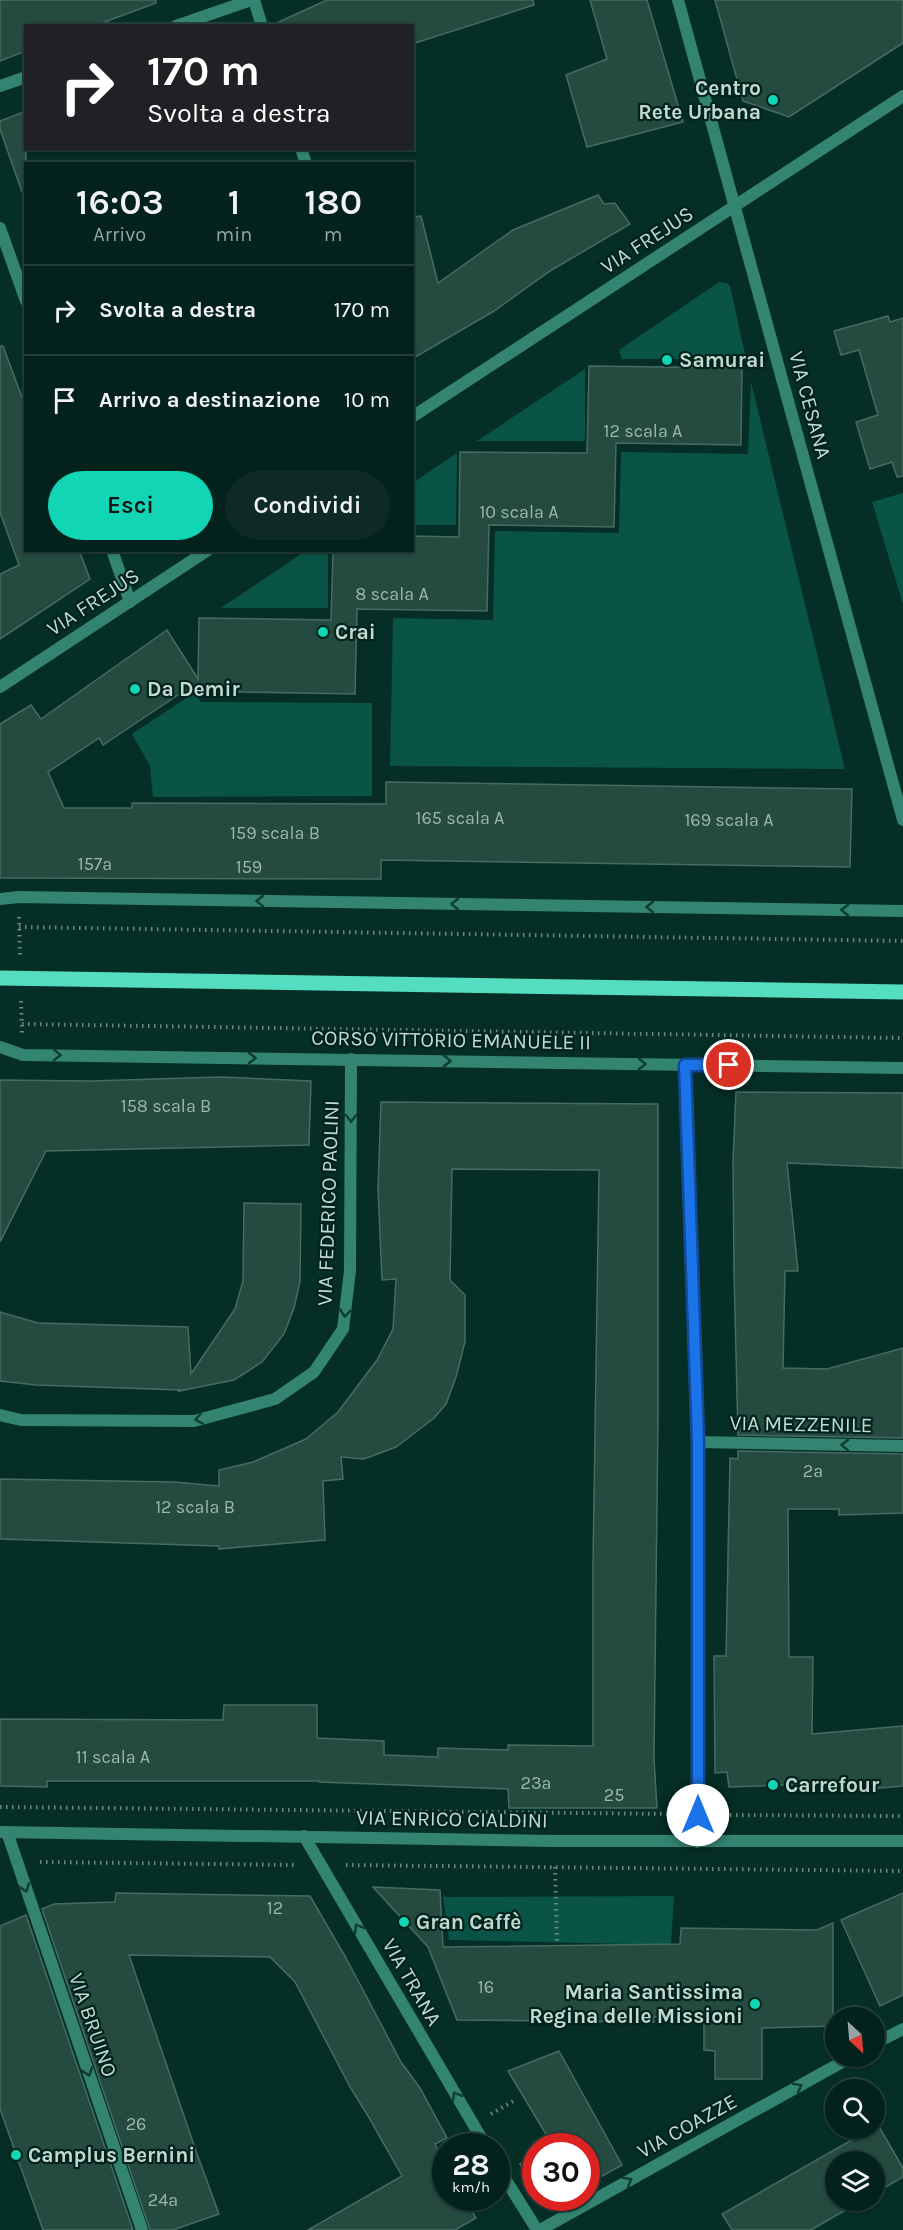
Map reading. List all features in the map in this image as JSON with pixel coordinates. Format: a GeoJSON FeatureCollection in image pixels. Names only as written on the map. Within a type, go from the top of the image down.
{"type":"FeatureCollection","features":[{"type":"Feature","properties":{"kind":"main road"},"geometry":{"type":"LineString","coordinates":[[0,978],[903,992]]}},
{"type":"Feature","properties":{"kind":"street"},"geometry":{"type":"LineString","coordinates":[[182,24],[252,0],[261,24]]}},
{"type":"Feature","properties":{"kind":"street","name":"VIA CESANA"},"geometry":{"type":"LineString","coordinates":[[678,0],[903,820]]}},
{"type":"Feature","properties":{"kind":"street"},"geometry":{"type":"LineString","coordinates":[[0,86],[24,78]]}},
{"type":"Feature","properties":{"kind":"street","name":"VIA FREJUS"},"geometry":{"type":"LineString","coordinates":[[414,416],[903,96]]}},
{"type":"Feature","properties":{"kind":"street"},"geometry":{"type":"LineString","coordinates":[[0,228],[24,296]]}},
{"type":"Feature","properties":{"kind":"street"},"geometry":{"type":"LineString","coordinates":[[113,552],[130,602]]}},
{"type":"Feature","properties":{"kind":"street","name":"VIA FREJUS"},"geometry":{"type":"LineString","coordinates":[[0,687],[205,552]]}},
{"type":"Feature","properties":{"kind":"street"},"geometry":{"type":"LineString","coordinates":[[0,899],[19,897],[903,911]]}},
{"type":"Feature","properties":{"kind":"street","name":"CORSO VITTORIO EMANUELE II"},"geometry":{"type":"LineString","coordinates":[[0,1047],[22,1055],[903,1068]]}},
{"type":"Feature","properties":{"kind":"street","name":"VIA FEDERICO PAOLINI"},"geometry":{"type":"LineString","coordinates":[[0,1415],[21,1420],[194,1421],[275,1399],[314,1372],[343,1329],[350,1271],[351,1059]]}},
{"type":"Feature","properties":{"kind":"street"},"geometry":{"type":"LineString","coordinates":[[685,1065],[698,1442],[697,1842]]}},
{"type":"Feature","properties":{"kind":"street","name":"VIA MEZZENILE"},"geometry":{"type":"LineString","coordinates":[[698,1442],[903,1446]]}},
{"type":"Feature","properties":{"kind":"street","name":"VIA ENRICO CIALDINI"},"geometry":{"type":"LineString","coordinates":[[3,1832],[555,1841],[903,1841]]}},
{"type":"Feature","properties":{"kind":"street","name":"VIA BRUINO"},"geometry":{"type":"LineString","coordinates":[[3,1832],[16,1861],[142,2230]]}},
{"type":"Feature","properties":{"kind":"street","name":"VIA TRANA"},"geometry":{"type":"LineString","coordinates":[[304,1836],[478,2133]]}},
{"type":"Feature","properties":{"kind":"street"},"geometry":{"type":"LineString","coordinates":[[885,2038],[903,2029]]}},
{"type":"Feature","properties":{"kind":"street","name":"VIA COAZZE"},"geometry":{"type":"LineString","coordinates":[[538,2230],[833,2067]]}},
{"type":"Feature","properties":{"kind":"street"},"geometry":{"type":"LineString","coordinates":[[510,2186],[538,2230]]}},
{"type":"Feature","properties":{"kind":"path"},"geometry":{"type":"LineString","coordinates":[[21,978],[20,927],[903,941]]}},
{"type":"Feature","properties":{"kind":"path"},"geometry":{"type":"LineString","coordinates":[[22,1024],[903,1038]]}},
{"type":"Feature","properties":{"kind":"path"},"geometry":{"type":"LineString","coordinates":[[0,1807],[903,1816]]}},
{"type":"Feature","properties":{"kind":"path"},"geometry":{"type":"LineString","coordinates":[[555,1841],[557,1941]]}},
{"type":"Feature","properties":{"kind":"path"},"geometry":{"type":"LineString","coordinates":[[16,1861],[903,1871]]}},
{"type":"Feature","properties":{"kind":"green space"},"geometry":{"type":"Polygon","coordinates":[[[719,282],[730,286],[746,359],[622,359],[619,350],[719,282]]]}},
{"type":"Feature","properties":{"kind":"green space"},"geometry":{"type":"Polygon","coordinates":[[[585,369],[585,441],[477,441],[585,369]]]}},
{"type":"Feature","properties":{"kind":"green space"},"geometry":{"type":"Polygon","coordinates":[[[751,382],[845,769],[390,766],[393,618],[493,620],[495,531],[619,533],[621,452],[748,454],[751,382]]]}},
{"type":"Feature","properties":{"kind":"green space"},"geometry":{"type":"Polygon","coordinates":[[[457,453],[456,525],[414,525],[414,482],[457,453]]]}},
{"type":"Feature","properties":{"kind":"green space"},"geometry":{"type":"Polygon","coordinates":[[[903,493],[903,604],[872,502],[903,493]]]}},
{"type":"Feature","properties":{"kind":"green space"},"geometry":{"type":"Polygon","coordinates":[[[304,552],[328,552],[328,608],[221,608],[304,552]]]}},
{"type":"Feature","properties":{"kind":"green space"},"geometry":{"type":"Polygon","coordinates":[[[194,693],[201,702],[372,703],[372,796],[153,797],[150,766],[132,734],[194,693]]]}},
{"type":"Feature","properties":{"kind":"green space"},"geometry":{"type":"Polygon","coordinates":[[[674,1896],[671,1945],[449,1940],[443,1897],[674,1896]]]}},
{"type":"Feature","properties":{"kind":"building"},"geometry":{"type":"Polygon","coordinates":[[[0,0],[156,0],[156,3],[99,24],[24,24],[24,52],[0,61],[0,0]]]}},
{"type":"Feature","properties":{"kind":"building"},"geometry":{"type":"Polygon","coordinates":[[[327,0],[533,0],[534,5],[415,43],[414,24],[274,24],[327,0]]]}},
{"type":"Feature","properties":{"kind":"building"},"geometry":{"type":"Polygon","coordinates":[[[590,0],[647,0],[683,122],[587,147],[566,75],[607,59],[590,0]]]}},
{"type":"Feature","properties":{"kind":"building"},"geometry":{"type":"Polygon","coordinates":[[[715,0],[903,0],[903,43],[789,117],[743,101],[715,0]]]}},
{"type":"Feature","properties":{"kind":"building"},"geometry":{"type":"Polygon","coordinates":[[[24,112],[26,162],[24,162],[24,192],[22,192],[0,129],[0,121],[24,112]]]}},
{"type":"Feature","properties":{"kind":"building"},"geometry":{"type":"Polygon","coordinates":[[[598,195],[604,204],[615,203],[630,224],[550,271],[494,311],[414,358],[414,217],[421,216],[438,283],[513,230],[598,195]]]}},
{"type":"Feature","properties":{"kind":"building"},"geometry":{"type":"Polygon","coordinates":[[[888,316],[890,322],[903,318],[903,476],[897,477],[892,462],[870,469],[856,422],[878,415],[859,350],[841,355],[834,331],[888,316]]]}},
{"type":"Feature","properties":{"kind":"building"},"geometry":{"type":"Polygon","coordinates":[[[0,346],[3,346],[24,403],[24,552],[80,552],[90,579],[0,639],[0,574],[19,565],[0,512],[0,346]]]}},
{"type":"Feature","properties":{"kind":"building"},"geometry":{"type":"Polygon","coordinates":[[[589,366],[742,368],[741,445],[616,443],[614,527],[489,525],[487,611],[357,609],[355,694],[184,691],[103,745],[99,738],[48,772],[64,808],[132,808],[132,803],[386,804],[386,782],[852,789],[850,867],[381,860],[381,879],[0,878],[0,724],[31,705],[41,719],[167,630],[198,679],[199,618],[331,620],[333,552],[414,552],[414,536],[459,537],[460,452],[587,453],[589,366]]]}},
{"type":"Feature","properties":{"kind":"building"},"geometry":{"type":"Polygon","coordinates":[[[220,1077],[311,1081],[309,1145],[46,1151],[0,1242],[0,1080],[91,1081],[220,1077]]]}},
{"type":"Feature","properties":{"kind":"building"},"geometry":{"type":"Polygon","coordinates":[[[736,1092],[903,1093],[903,1168],[787,1163],[798,1271],[785,1271],[783,1368],[827,1369],[903,1348],[903,1438],[738,1435],[733,1160],[736,1092]]]}},
{"type":"Feature","properties":{"kind":"building"},"geometry":{"type":"Polygon","coordinates":[[[381,1102],[658,1104],[658,1418],[654,1759],[657,1808],[509,1808],[508,1789],[319,1781],[47,1781],[47,1787],[0,1786],[0,1719],[223,1720],[224,1705],[317,1705],[317,1738],[384,1741],[384,1755],[438,1757],[438,1748],[508,1750],[508,1745],[593,1746],[593,1564],[599,1170],[452,1169],[450,1280],[465,1295],[465,1342],[456,1377],[446,1404],[434,1418],[396,1447],[364,1459],[341,1457],[343,1479],[323,1481],[325,1540],[219,1549],[219,1546],[0,1539],[0,1479],[174,1482],[219,1486],[219,1470],[253,1462],[306,1439],[338,1412],[377,1360],[393,1329],[396,1279],[382,1280],[378,1188],[381,1102]]]}},
{"type":"Feature","properties":{"kind":"building"},"geometry":{"type":"Polygon","coordinates":[[[244,1203],[301,1204],[300,1282],[294,1308],[284,1334],[262,1362],[234,1380],[179,1391],[36,1385],[0,1381],[0,1312],[38,1323],[188,1327],[191,1374],[235,1309],[243,1281],[244,1203]]]}},
{"type":"Feature","properties":{"kind":"building"},"geometry":{"type":"Polygon","coordinates":[[[738,1451],[903,1454],[903,1513],[839,1515],[839,1509],[788,1509],[789,1657],[813,1657],[812,1734],[903,1726],[903,1786],[880,1788],[808,1784],[729,1787],[727,1772],[715,1773],[714,1656],[726,1656],[730,1458],[738,1459],[738,1451]]]}},
{"type":"Feature","properties":{"kind":"building"},"geometry":{"type":"Polygon","coordinates":[[[373,1887],[440,1890],[443,1947],[680,1944],[681,1928],[817,1930],[833,1923],[833,2007],[825,2007],[825,2026],[762,2028],[762,2079],[715,2079],[715,2051],[704,2050],[704,2017],[653,2017],[654,2022],[457,2020],[428,1947],[373,1887]]]}},
{"type":"Feature","properties":{"kind":"building"},"geometry":{"type":"Polygon","coordinates":[[[116,1893],[310,1896],[345,1956],[401,2062],[420,2088],[444,2133],[432,2133],[432,2211],[472,2211],[476,2218],[455,2230],[308,2230],[402,2176],[350,2087],[295,1982],[270,1957],[129,1955],[219,2214],[173,2230],[150,2230],[42,1909],[54,1904],[115,1902],[116,1893]]]}},
{"type":"Feature","properties":{"kind":"building"},"geometry":{"type":"Polygon","coordinates":[[[903,1893],[903,1995],[880,2006],[841,1920],[903,1893]]]}},
{"type":"Feature","properties":{"kind":"building"},"geometry":{"type":"Polygon","coordinates":[[[26,1915],[133,2230],[43,2230],[0,2109],[0,1926],[26,1915]]]}},
{"type":"Feature","properties":{"kind":"building"},"geometry":{"type":"Polygon","coordinates":[[[559,2051],[622,2165],[600,2177],[600,2133],[545,2133],[508,2071],[559,2051]]]}},
{"type":"Feature","properties":{"kind":"building"},"geometry":{"type":"Polygon","coordinates":[[[885,2137],[903,2168],[903,2177],[885,2188],[885,2151],[832,2151],[853,2139],[885,2139],[885,2137]]]}},
{"type":"Feature","properties":{"kind":"building"},"geometry":{"type":"Polygon","coordinates":[[[825,2155],[825,2211],[844,2211],[811,2230],[732,2230],[722,2214],[825,2155]]]}},
{"type":"Feature","properties":{"kind":"place","name":"Centro Rete Urbana"},"geometry":{"type":"Point","coordinates":[773,100]}},
{"type":"Feature","properties":{"kind":"place","name":"Samurai"},"geometry":{"type":"Point","coordinates":[667,360]}},
{"type":"Feature","properties":{"kind":"place","name":"Crai"},"geometry":{"type":"Point","coordinates":[323,632]}},
{"type":"Feature","properties":{"kind":"place","name":"Da Demir"},"geometry":{"type":"Point","coordinates":[135,689]}},
{"type":"Feature","properties":{"kind":"place","name":"Carrefour"},"geometry":{"type":"Point","coordinates":[773,1785]}},
{"type":"Feature","properties":{"kind":"place","name":"Gran Caffè"},"geometry":{"type":"Point","coordinates":[404,1922]}},
{"type":"Feature","properties":{"kind":"place","name":"Maria Santissima Regina delle Missioni"},"geometry":{"type":"Point","coordinates":[755,2004]}},
{"type":"Feature","properties":{"kind":"place","name":"Camplus Bernini"},"geometry":{"type":"Point","coordinates":[16,2155]}},
{"type":"Feature","properties":{"kind":"route"},"geometry":{"type":"LineString","coordinates":[[698,1815],[698,1442],[685,1065],[729,1065]]}}]}
